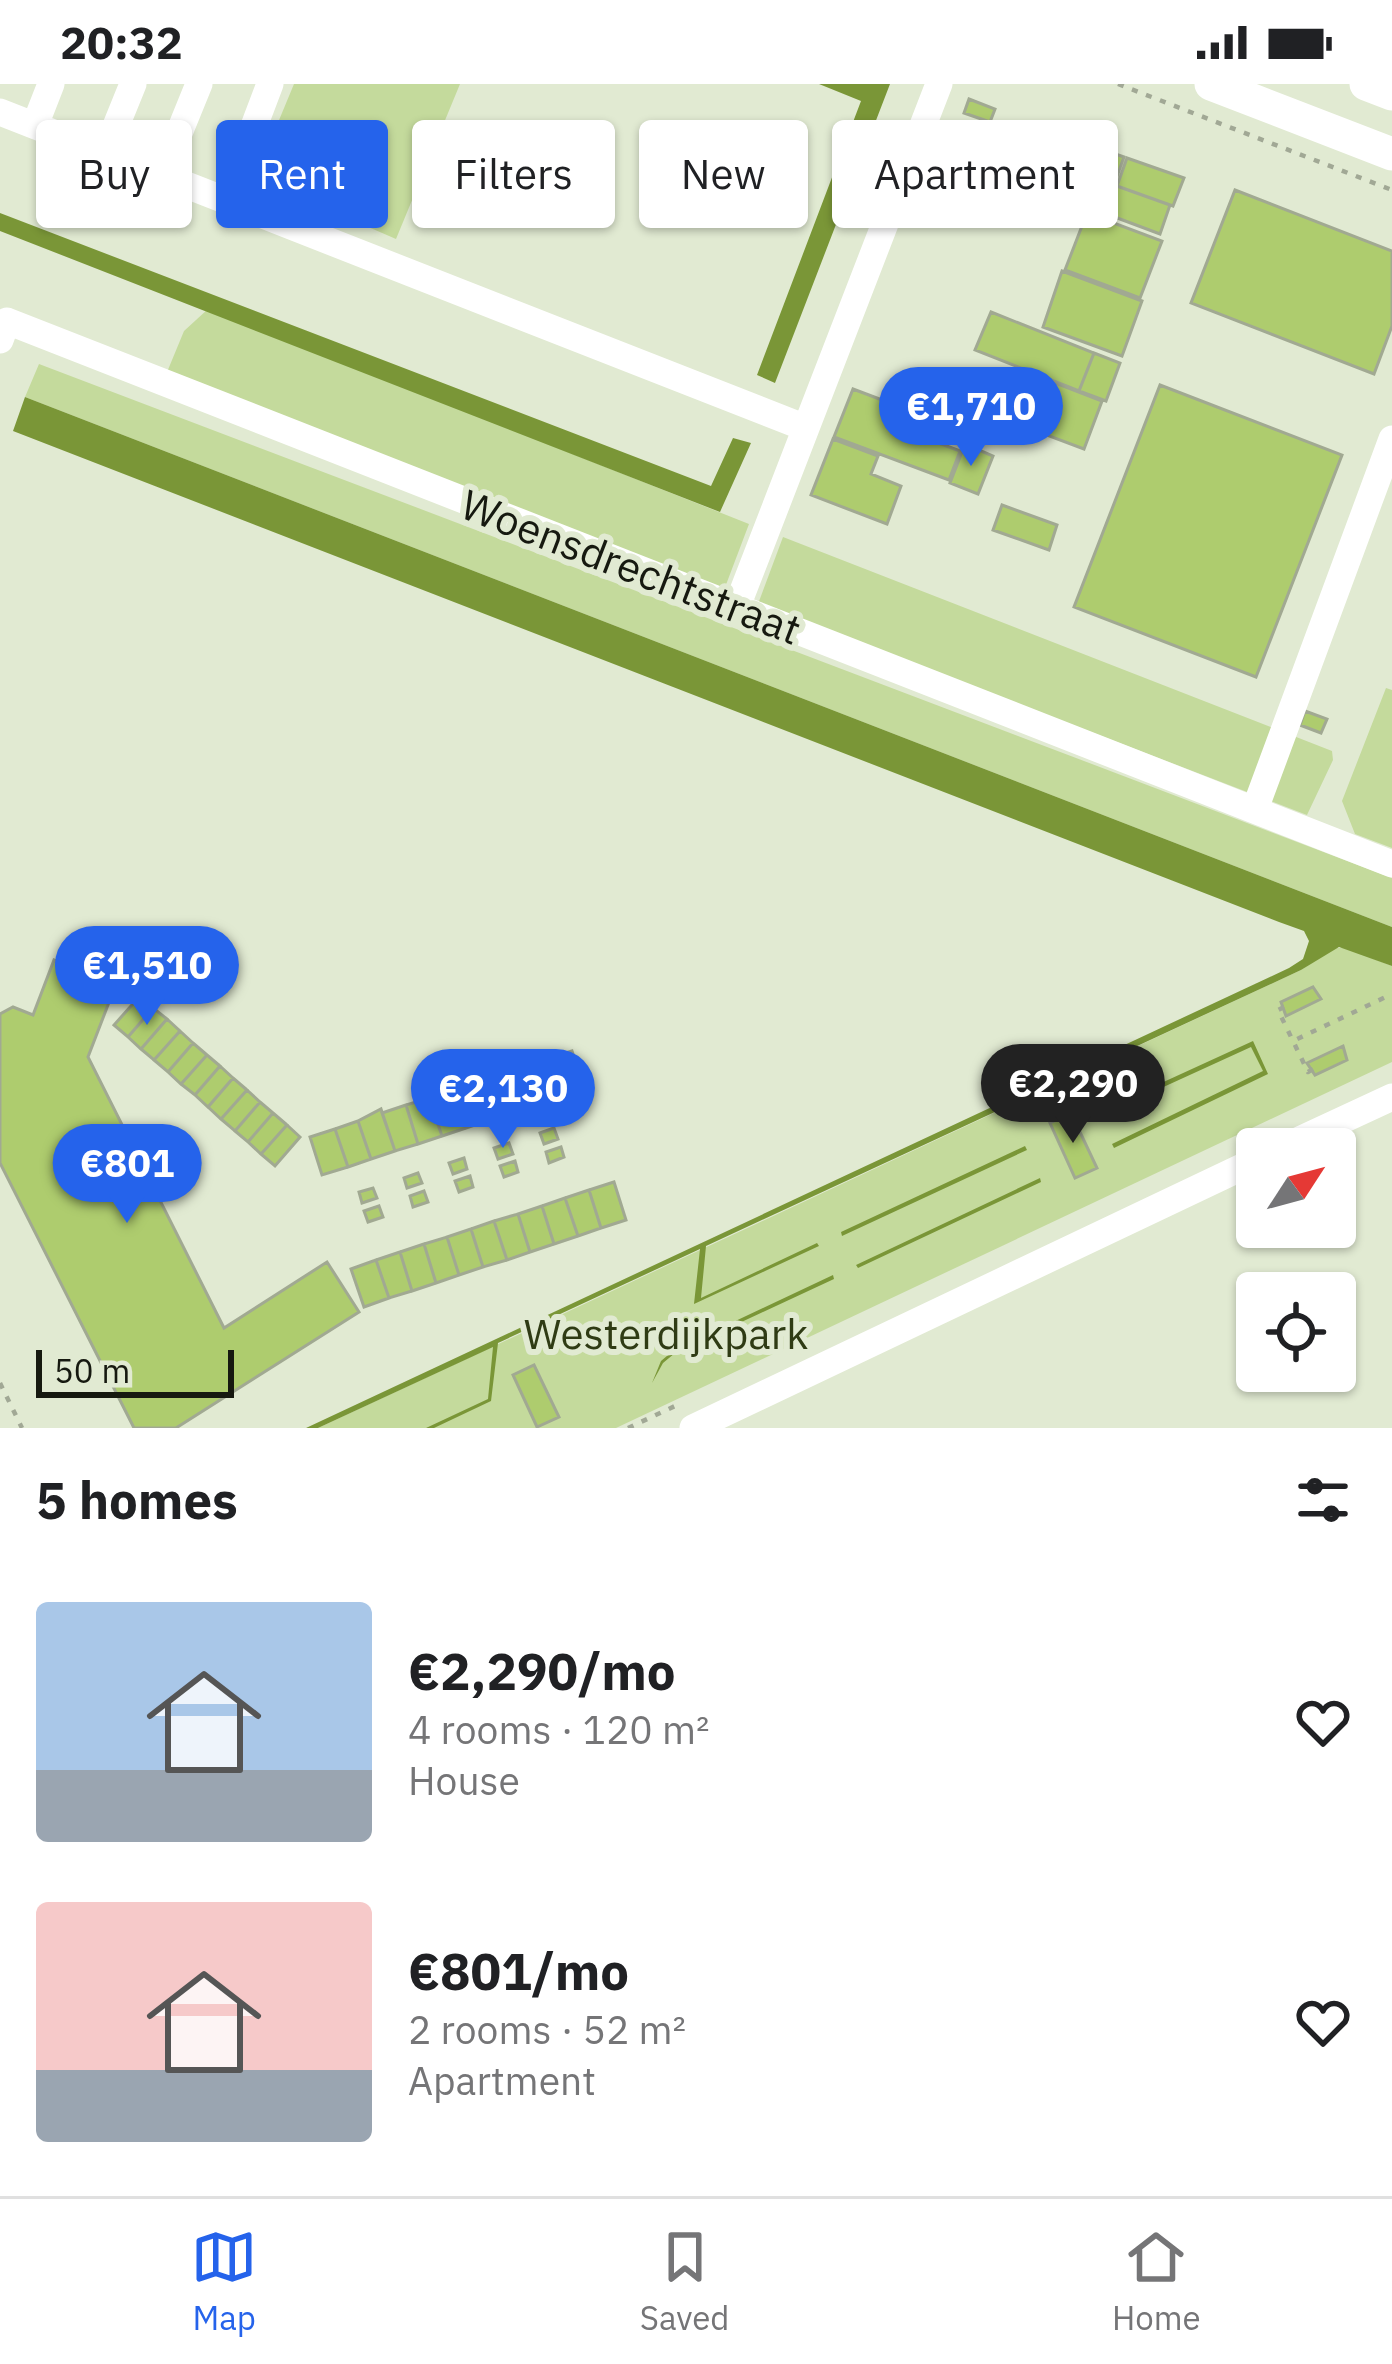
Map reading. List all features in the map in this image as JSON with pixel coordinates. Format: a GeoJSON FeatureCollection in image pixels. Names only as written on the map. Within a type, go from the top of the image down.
{"type":"FeatureCollection","features":[{"type":"Feature","properties":{"kind":"main road"},"geometry":{"type":"LineString","coordinates":[[1210,84],[1392,154]]}},
{"type":"Feature","properties":{"kind":"main road"},"geometry":{"type":"LineString","coordinates":[[1366,84],[1392,94]]}},
{"type":"Feature","properties":{"kind":"street"},"geometry":{"type":"LineString","coordinates":[[0,112],[35,125],[51,84]]}},
{"type":"Feature","properties":{"kind":"street"},"geometry":{"type":"LineString","coordinates":[[118,120],[133,84]]}},
{"type":"Feature","properties":{"kind":"street"},"geometry":{"type":"LineString","coordinates":[[184,120],[199,84]]}},
{"type":"Feature","properties":{"kind":"street"},"geometry":{"type":"LineString","coordinates":[[256,120],[270,84]]}},
{"type":"Feature","properties":{"kind":"street"},"geometry":{"type":"LineString","coordinates":[[736,609],[939,84]]}},
{"type":"Feature","properties":{"kind":"street"},"geometry":{"type":"LineString","coordinates":[[297,228],[806,428]]}},
{"type":"Feature","properties":{"kind":"street","name":"Woensdrechtstraat"},"geometry":{"type":"LineString","coordinates":[[4,330],[1392,864]]}},
{"type":"Feature","properties":{"kind":"street"},"geometry":{"type":"LineString","coordinates":[[1255,809],[1392,440]]}},
{"type":"Feature","properties":{"kind":"street"},"geometry":{"type":"LineString","coordinates":[[1324,1128],[1392,1096]]}},
{"type":"Feature","properties":{"kind":"street"},"geometry":{"type":"LineString","coordinates":[[693,1428],[1236,1170]]}},
{"type":"Feature","properties":{"kind":"path"},"geometry":{"type":"LineString","coordinates":[[1118,84],[1392,190]]}},
{"type":"Feature","properties":{"kind":"path"},"geometry":{"type":"LineString","coordinates":[[1293,1040],[1392,994]]}},
{"type":"Feature","properties":{"kind":"path"},"geometry":{"type":"LineString","coordinates":[[1284,1007],[1278,1010],[1308,1072],[1312,1070]]}},
{"type":"Feature","properties":{"kind":"path"},"geometry":{"type":"LineString","coordinates":[[0,1383],[22,1428]]}},
{"type":"Feature","properties":{"kind":"green space"},"geometry":{"type":"Polygon","coordinates":[[[294,84],[460,84],[445,120],[412,120],[412,200],[396,239],[371,228],[388,228],[388,120],[279,120],[294,84]]]}},
{"type":"Feature","properties":{"kind":"green space"},"geometry":{"type":"Polygon","coordinates":[[[208,309],[749,524],[724,590],[165,377],[184,331],[208,309]]]}},
{"type":"Feature","properties":{"kind":"green space"},"geometry":{"type":"Polygon","coordinates":[[[39,364],[1392,878],[1392,927],[25,397],[39,364]]]}},
{"type":"Feature","properties":{"kind":"green space"},"geometry":{"type":"Polygon","coordinates":[[[783,537],[1332,751],[1333,760],[1307,815],[758,604],[783,537]]]}},
{"type":"Feature","properties":{"kind":"green space"},"geometry":{"type":"Polygon","coordinates":[[[1386,688],[1392,690],[1392,848],[1355,834],[1342,801],[1386,688]]]}},
{"type":"Feature","properties":{"kind":"green space","name":"Westerdijkpark"},"geometry":{"type":"Polygon","coordinates":[[[1333,948],[1346,948],[1392,966],[1392,1062],[1252,1128],[1236,1128],[1236,1136],[616,1428],[318,1428],[1301,970],[1333,948]]]}},
{"type":"Feature","properties":{"kind":"shaded area"},"geometry":{"type":"Polygon","coordinates":[[[819,84],[890,84],[876,120],[854,120],[861,101],[819,84]]]}},
{"type":"Feature","properties":{"kind":"shaded area"},"geometry":{"type":"Polygon","coordinates":[[[832,177],[835,228],[775,383],[757,375],[832,177]]]}},
{"type":"Feature","properties":{"kind":"shaded area"},"geometry":{"type":"Polygon","coordinates":[[[0,213],[711,486],[733,438],[751,443],[720,512],[0,231],[0,213]]]}},
{"type":"Feature","properties":{"kind":"shaded area"},"geometry":{"type":"Polygon","coordinates":[[[25,397],[1392,927],[1392,966],[1339,947],[1301,970],[706,1246],[701,1298],[819,1246],[694,1304],[700,1249],[498,1343],[491,1401],[434,1428],[426,1428],[488,1399],[493,1347],[318,1428],[306,1428],[1289,968],[1303,959],[1309,941],[1304,931],[13,431],[25,397]]]}},
{"type":"Feature","properties":{"kind":"shaded area"},"geometry":{"type":"Polygon","coordinates":[[[1253,1041],[1268,1074],[1114,1148],[1112,1144],[1263,1071],[1251,1047],[1100,1116],[1098,1112],[1253,1041]]]}},
{"type":"Feature","properties":{"kind":"shaded area"},"geometry":{"type":"Polygon","coordinates":[[[1025,1146],[1027,1150],[842,1236],[841,1232],[1025,1146]]]}},
{"type":"Feature","properties":{"kind":"shaded area"},"geometry":{"type":"Polygon","coordinates":[[[1040,1178],[1041,1182],[856,1265],[1040,1178]]]}},
{"type":"Feature","properties":{"kind":"shaded area"},"geometry":{"type":"Polygon","coordinates":[[[833,1275],[834,1279],[675,1353],[652,1383],[661,1361],[674,1350],[833,1275]]]}},
{"type":"Feature","properties":{"kind":"building"},"geometry":{"type":"Polygon","coordinates":[[[969,99],[995,109],[991,120],[964,113],[969,99]]]}},
{"type":"Feature","properties":{"kind":"building"},"geometry":{"type":"Polygon","coordinates":[[[1127,158],[1184,178],[1173,206],[1118,183],[1127,158]]]}},
{"type":"Feature","properties":{"kind":"building"},"geometry":{"type":"Polygon","coordinates":[[[1118,186],[1170,205],[1160,234],[1118,218],[1118,186]]]}},
{"type":"Feature","properties":{"kind":"building"},"geometry":{"type":"Polygon","coordinates":[[[1235,190],[1392,251],[1392,326],[1374,374],[1191,303],[1235,190]]]}},
{"type":"Feature","properties":{"kind":"building"},"geometry":{"type":"Polygon","coordinates":[[[1118,225],[1162,241],[1140,298],[1065,270],[1081,228],[1118,225]]]}},
{"type":"Feature","properties":{"kind":"building"},"geometry":{"type":"Polygon","coordinates":[[[1062,271],[1142,301],[1122,356],[1043,327],[1062,271]]]}},
{"type":"Feature","properties":{"kind":"building"},"geometry":{"type":"Polygon","coordinates":[[[991,312],[1094,353],[1079,391],[975,350],[991,312]]]}},
{"type":"Feature","properties":{"kind":"building"},"geometry":{"type":"Polygon","coordinates":[[[1094,353],[1120,363],[1106,401],[1079,391],[1094,353]]]}},
{"type":"Feature","properties":{"kind":"building"},"geometry":{"type":"Polygon","coordinates":[[[1022,370],[1102,401],[1084,449],[1004,419],[1022,370]]]}},
{"type":"Feature","properties":{"kind":"building"},"geometry":{"type":"Polygon","coordinates":[[[1160,385],[1342,455],[1256,677],[1074,607],[1160,385]]]}},
{"type":"Feature","properties":{"kind":"building"},"geometry":{"type":"Polygon","coordinates":[[[853,389],[890,403],[886,414],[923,428],[920,436],[960,451],[949,480],[834,437],[853,389]]]}},
{"type":"Feature","properties":{"kind":"building"},"geometry":{"type":"Polygon","coordinates":[[[833,439],[878,456],[871,474],[901,486],[887,524],[811,495],[833,439]]]}},
{"type":"Feature","properties":{"kind":"building"},"geometry":{"type":"Polygon","coordinates":[[[965,444],[993,456],[978,494],[950,483],[965,444]]]}},
{"type":"Feature","properties":{"kind":"building"},"geometry":{"type":"Polygon","coordinates":[[[1002,505],[1057,525],[1049,550],[993,530],[1002,505]]]}},
{"type":"Feature","properties":{"kind":"building"},"geometry":{"type":"Polygon","coordinates":[[[1305,711],[1327,719],[1321,733],[1300,725],[1305,711]]]}},
{"type":"Feature","properties":{"kind":"building"},"geometry":{"type":"Polygon","coordinates":[[[54,960],[116,984],[88,1057],[224,1328],[327,1262],[359,1312],[176,1428],[134,1428],[0,1163],[0,1014],[13,1007],[33,1015],[54,960]]]}},
{"type":"Feature","properties":{"kind":"building"},"geometry":{"type":"Polygon","coordinates":[[[1313,987],[1321,999],[1286,1016],[1281,1002],[1313,987]]]}},
{"type":"Feature","properties":{"kind":"building"},"geometry":{"type":"Polygon","coordinates":[[[140,996],[153,1008],[128,1037],[114,1025],[140,996]]]}},
{"type":"Feature","properties":{"kind":"building"},"geometry":{"type":"Polygon","coordinates":[[[153,1008],[167,1019],[141,1049],[128,1037],[153,1008]]]}},
{"type":"Feature","properties":{"kind":"building"},"geometry":{"type":"Polygon","coordinates":[[[167,1019],[180,1031],[154,1060],[141,1049],[167,1019]]]}},
{"type":"Feature","properties":{"kind":"building"},"geometry":{"type":"Polygon","coordinates":[[[180,1031],[193,1043],[168,1072],[154,1060],[180,1031]]]}},
{"type":"Feature","properties":{"kind":"building"},"geometry":{"type":"Polygon","coordinates":[[[193,1043],[207,1055],[181,1084],[168,1072],[193,1043]]]}},
{"type":"Feature","properties":{"kind":"building"},"geometry":{"type":"Polygon","coordinates":[[[1343,1046],[1347,1060],[1315,1075],[1307,1063],[1343,1046]]]}},
{"type":"Feature","properties":{"kind":"building"},"geometry":{"type":"Polygon","coordinates":[[[572,1051],[585,1089],[560,1097],[547,1059],[572,1051]]]}},
{"type":"Feature","properties":{"kind":"building"},"geometry":{"type":"Polygon","coordinates":[[[207,1055],[220,1066],[195,1095],[181,1084],[207,1055]]]}},
{"type":"Feature","properties":{"kind":"building"},"geometry":{"type":"Polygon","coordinates":[[[547,1059],[560,1097],[537,1105],[522,1063],[547,1059]]]}},
{"type":"Feature","properties":{"kind":"building"},"geometry":{"type":"Polygon","coordinates":[[[522,1063],[537,1105],[513,1112],[500,1074],[522,1063]]]}},
{"type":"Feature","properties":{"kind":"building"},"geometry":{"type":"Polygon","coordinates":[[[220,1066],[233,1078],[208,1107],[195,1095],[220,1066]]]}},
{"type":"Feature","properties":{"kind":"building"},"geometry":{"type":"Polygon","coordinates":[[[500,1074],[513,1112],[489,1120],[476,1082],[500,1074]]]}},
{"type":"Feature","properties":{"kind":"building"},"geometry":{"type":"Polygon","coordinates":[[[233,1078],[247,1090],[221,1119],[208,1107],[233,1078]]]}},
{"type":"Feature","properties":{"kind":"building"},"geometry":{"type":"Polygon","coordinates":[[[475,1078],[489,1120],[466,1128],[453,1090],[475,1078]]]}},
{"type":"Feature","properties":{"kind":"building"},"geometry":{"type":"Polygon","coordinates":[[[247,1090],[260,1102],[235,1131],[221,1119],[247,1090]]]}},
{"type":"Feature","properties":{"kind":"building"},"geometry":{"type":"Polygon","coordinates":[[[453,1090],[466,1128],[442,1136],[429,1098],[453,1090]]]}},
{"type":"Feature","properties":{"kind":"building"},"geometry":{"type":"Polygon","coordinates":[[[429,1098],[442,1136],[418,1144],[406,1105],[429,1098]]]}},
{"type":"Feature","properties":{"kind":"building"},"geometry":{"type":"Polygon","coordinates":[[[260,1102],[273,1113],[248,1142],[235,1131],[260,1102]]]}},
{"type":"Feature","properties":{"kind":"building"},"geometry":{"type":"Polygon","coordinates":[[[406,1105],[418,1144],[395,1151],[382,1113],[406,1105]]]}},
{"type":"Feature","properties":{"kind":"building"},"geometry":{"type":"Polygon","coordinates":[[[381,1109],[395,1151],[371,1159],[358,1121],[381,1109]]]}},
{"type":"Feature","properties":{"kind":"building"},"geometry":{"type":"Polygon","coordinates":[[[273,1113],[287,1125],[261,1154],[248,1142],[273,1113]]]}},
{"type":"Feature","properties":{"kind":"building"},"geometry":{"type":"Polygon","coordinates":[[[1071,1113],[1097,1168],[1075,1178],[1050,1123],[1071,1113]]]}},
{"type":"Feature","properties":{"kind":"building"},"geometry":{"type":"Polygon","coordinates":[[[358,1121],[371,1159],[348,1167],[335,1129],[358,1121]]]}},
{"type":"Feature","properties":{"kind":"building"},"geometry":{"type":"Polygon","coordinates":[[[287,1125],[300,1137],[275,1166],[261,1154],[287,1125]]]}},
{"type":"Feature","properties":{"kind":"building"},"geometry":{"type":"Polygon","coordinates":[[[554,1128],[558,1139],[544,1144],[540,1133],[554,1128]]]}},
{"type":"Feature","properties":{"kind":"building"},"geometry":{"type":"Polygon","coordinates":[[[335,1129],[348,1167],[322,1175],[310,1137],[335,1129]]]}},
{"type":"Feature","properties":{"kind":"building"},"geometry":{"type":"Polygon","coordinates":[[[509,1143],[513,1154],[498,1159],[494,1148],[509,1143]]]}},
{"type":"Feature","properties":{"kind":"building"},"geometry":{"type":"Polygon","coordinates":[[[561,1147],[564,1157],[549,1163],[546,1152],[561,1147]]]}},
{"type":"Feature","properties":{"kind":"building"},"geometry":{"type":"Polygon","coordinates":[[[464,1158],[467,1169],[453,1174],[449,1163],[464,1158]]]}},
{"type":"Feature","properties":{"kind":"building"},"geometry":{"type":"Polygon","coordinates":[[[515,1161],[518,1172],[504,1177],[500,1166],[515,1161]]]}},
{"type":"Feature","properties":{"kind":"building"},"geometry":{"type":"Polygon","coordinates":[[[418,1173],[422,1183],[407,1188],[404,1178],[418,1173]]]}},
{"type":"Feature","properties":{"kind":"building"},"geometry":{"type":"Polygon","coordinates":[[[470,1176],[473,1187],[459,1192],[455,1181],[470,1176]]]}},
{"type":"Feature","properties":{"kind":"building"},"geometry":{"type":"Polygon","coordinates":[[[614,1182],[626,1220],[601,1228],[589,1190],[614,1182]]]}},
{"type":"Feature","properties":{"kind":"building"},"geometry":{"type":"Polygon","coordinates":[[[373,1188],[377,1198],[362,1203],[359,1192],[373,1188]]]}},
{"type":"Feature","properties":{"kind":"building"},"geometry":{"type":"Polygon","coordinates":[[[589,1190],[601,1228],[578,1236],[565,1198],[589,1190]]]}},
{"type":"Feature","properties":{"kind":"building"},"geometry":{"type":"Polygon","coordinates":[[[424,1191],[428,1202],[413,1207],[410,1196],[424,1191]]]}},
{"type":"Feature","properties":{"kind":"building"},"geometry":{"type":"Polygon","coordinates":[[[565,1198],[578,1236],[554,1244],[542,1206],[565,1198]]]}},
{"type":"Feature","properties":{"kind":"building"},"geometry":{"type":"Polygon","coordinates":[[[379,1206],[383,1217],[368,1222],[364,1211],[379,1206]]]}},
{"type":"Feature","properties":{"kind":"building"},"geometry":{"type":"Polygon","coordinates":[[[542,1206],[554,1244],[530,1252],[518,1214],[542,1206]]]}},
{"type":"Feature","properties":{"kind":"building"},"geometry":{"type":"Polygon","coordinates":[[[518,1214],[530,1252],[507,1260],[494,1221],[518,1214]]]}},
{"type":"Feature","properties":{"kind":"building"},"geometry":{"type":"Polygon","coordinates":[[[494,1221],[507,1260],[483,1267],[471,1229],[494,1221]]]}},
{"type":"Feature","properties":{"kind":"building"},"geometry":{"type":"Polygon","coordinates":[[[471,1229],[483,1267],[459,1275],[447,1237],[471,1229]]]}},
{"type":"Feature","properties":{"kind":"building"},"geometry":{"type":"Polygon","coordinates":[[[447,1237],[459,1275],[436,1283],[424,1244],[447,1237]]]}},
{"type":"Feature","properties":{"kind":"building"},"geometry":{"type":"Polygon","coordinates":[[[424,1244],[436,1283],[412,1291],[400,1252],[424,1244]]]}},
{"type":"Feature","properties":{"kind":"building"},"geometry":{"type":"Polygon","coordinates":[[[400,1252],[412,1291],[389,1298],[376,1260],[400,1252]]]}},
{"type":"Feature","properties":{"kind":"building"},"geometry":{"type":"Polygon","coordinates":[[[376,1260],[389,1298],[364,1307],[351,1269],[376,1260]]]}},
{"type":"Feature","properties":{"kind":"building"},"geometry":{"type":"Polygon","coordinates":[[[534,1365],[559,1417],[537,1427],[513,1375],[534,1365]]]}}]}
